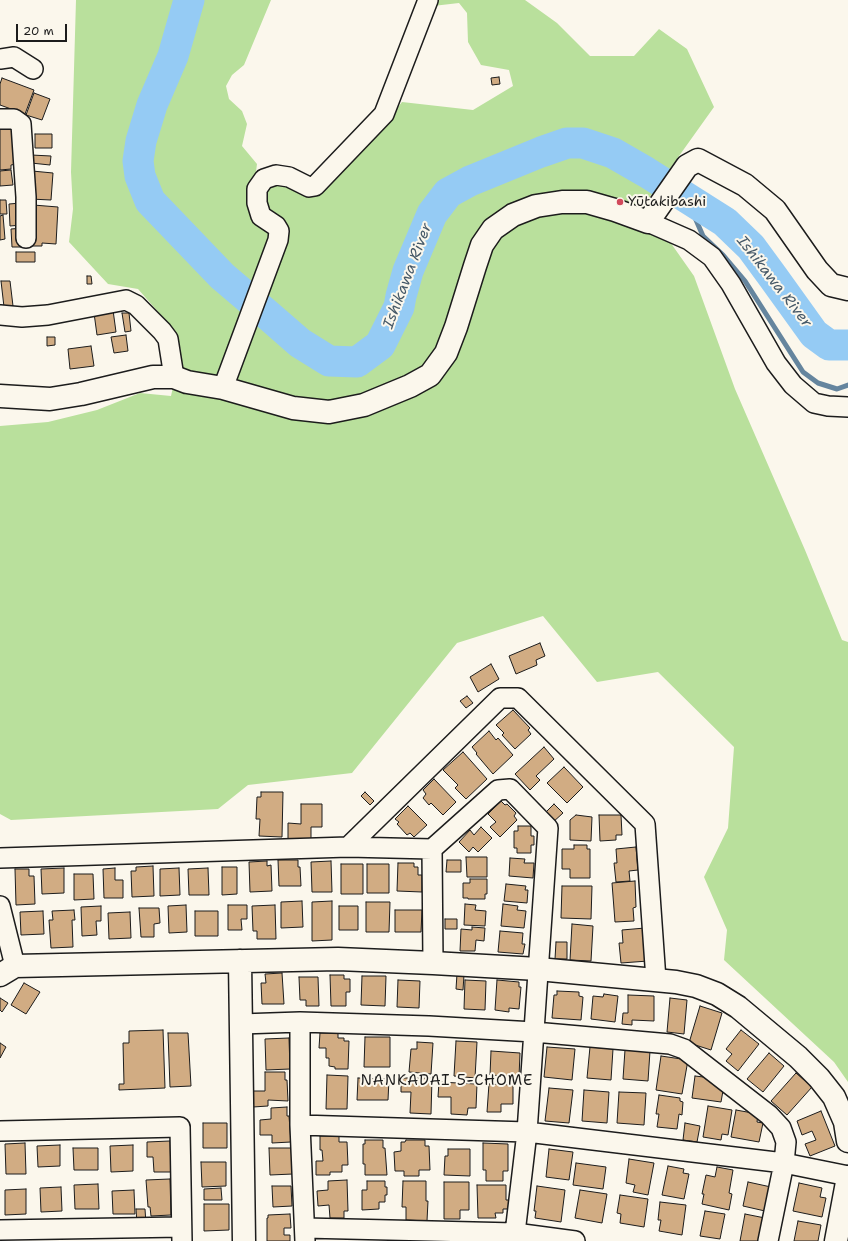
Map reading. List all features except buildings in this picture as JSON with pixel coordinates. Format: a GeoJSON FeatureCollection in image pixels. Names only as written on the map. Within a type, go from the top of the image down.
{"type":"FeatureCollection","features":[{"type":"Feature","properties":{"kind":"street"},"geometry":{"type":"LineString","coordinates":[[225,382],[278,240],[279,231],[276,226],[261,216],[257,203],[258,189],[264,179],[276,175],[289,177],[309,187],[314,186],[384,114],[428,0]]}},
{"type":"Feature","properties":{"kind":"street"},"geometry":{"type":"LineString","coordinates":[[0,60],[14,57],[33,69]]}},
{"type":"Feature","properties":{"kind":"street"},"geometry":{"type":"LineString","coordinates":[[0,118],[14,119],[21,124],[26,197],[26,238]]}},
{"type":"Feature","properties":{"kind":"street"},"geometry":{"type":"LineString","coordinates":[[650,219],[687,166],[698,160],[745,185],[775,210],[817,270],[831,285],[848,289]]}},
{"type":"Feature","properties":{"kind":"street"},"geometry":{"type":"LineString","coordinates":[[0,396],[50,399],[80,394],[153,377],[174,377],[187,382],[225,382],[293,408],[329,412],[364,405],[396,393],[430,375],[446,352],[456,327],[482,245],[493,229],[513,215],[536,206],[562,202],[587,202],[650,219],[689,240],[712,257],[731,284],[776,363],[793,385],[814,403],[848,408]]}},
{"type":"Feature","properties":{"kind":"street"},"geometry":{"type":"LineString","coordinates":[[0,315],[22,317],[48,315],[126,300],[136,305],[168,339],[174,377]]}},
{"type":"Feature","properties":{"kind":"street"},"geometry":{"type":"LineString","coordinates":[[348,848],[500,698],[518,698],[645,824],[656,980]]}},
{"type":"Feature","properties":{"kind":"street"},"geometry":{"type":"LineString","coordinates":[[0,858],[348,848],[432,849],[498,790],[510,789],[548,828],[527,1132],[515,1233]]}},
{"type":"Feature","properties":{"kind":"street"},"geometry":{"type":"LineString","coordinates":[[432,849],[433,963]]}},
{"type":"Feature","properties":{"kind":"street"},"geometry":{"type":"LineString","coordinates":[[0,906],[7,971],[240,961],[338,959],[538,969],[676,982],[696,986],[717,994],[738,1007],[798,1057],[819,1078],[834,1097],[845,1122],[848,1141]]}},
{"type":"Feature","properties":{"kind":"street"},"geometry":{"type":"LineString","coordinates":[[240,961],[244,1241]]}},
{"type":"Feature","properties":{"kind":"street"},"geometry":{"type":"LineString","coordinates":[[241,1024],[300,1022],[429,1026],[534,1032],[670,1044],[684,1049],[769,1115],[781,1128],[786,1142],[784,1164],[768,1241]]}},
{"type":"Feature","properties":{"kind":"street"},"geometry":{"type":"LineString","coordinates":[[300,1022],[300,1125],[305,1235],[515,1233],[575,1241]]}},
{"type":"Feature","properties":{"kind":"street"},"geometry":{"type":"LineString","coordinates":[[300,1125],[527,1132],[784,1164],[848,1177],[836,1241]]}},
{"type":"Feature","properties":{"kind":"street"},"geometry":{"type":"LineString","coordinates":[[0,1131],[180,1127],[182,1234],[0,1230]]}},
{"type":"Feature","properties":{"kind":"green space"},"geometry":{"type":"Polygon","coordinates":[[[76,0],[271,0],[244,65],[232,75],[226,86],[229,99],[242,111],[247,124],[242,146],[257,164],[255,179],[293,189],[321,194],[365,148],[402,102],[473,110],[513,86],[509,70],[481,65],[468,42],[467,13],[459,3],[433,6],[435,0],[525,0],[557,23],[590,56],[634,56],[659,29],[687,49],[714,107],[644,205],[694,276],[735,389],[805,550],[842,640],[848,642],[848,1082],[834,1062],[724,960],[727,930],[704,877],[728,828],[734,747],[658,672],[597,682],[543,616],[457,643],[352,773],[248,785],[218,809],[11,820],[0,814],[0,426],[48,422],[97,410],[140,393],[171,396],[181,351],[175,331],[138,289],[108,284],[69,242],[73,209],[71,172],[76,0]]]}},
{"type":"Feature","properties":{"kind":"waterway","name":"Ishikawa River"},"geometry":{"type":"LineString","coordinates":[[189,0],[173,56],[152,105],[141,141],[138,161],[140,176],[150,201],[222,276],[300,343],[329,361],[357,362],[380,345],[399,307],[408,271],[432,214],[448,193],[470,181],[567,143],[583,143],[613,153],[725,222],[751,247],[814,334],[829,345],[848,345]]}},
{"type":"Feature","properties":{"kind":"waterway"},"geometry":{"type":"LineString","coordinates":[[686,197],[703,236],[723,255],[745,281],[803,372],[818,383],[837,389],[848,385]]}},
{"type":"Feature","properties":{"kind":"place","name":"Yūtakibashi"},"geometry":{"type":"Point","coordinates":[620,202]}},
{"type":"Feature","properties":{"kind":"district","name":"NANKADAI 5-CHOME"},"geometry":{"type":"Point","coordinates":[447,1081]}}]}
